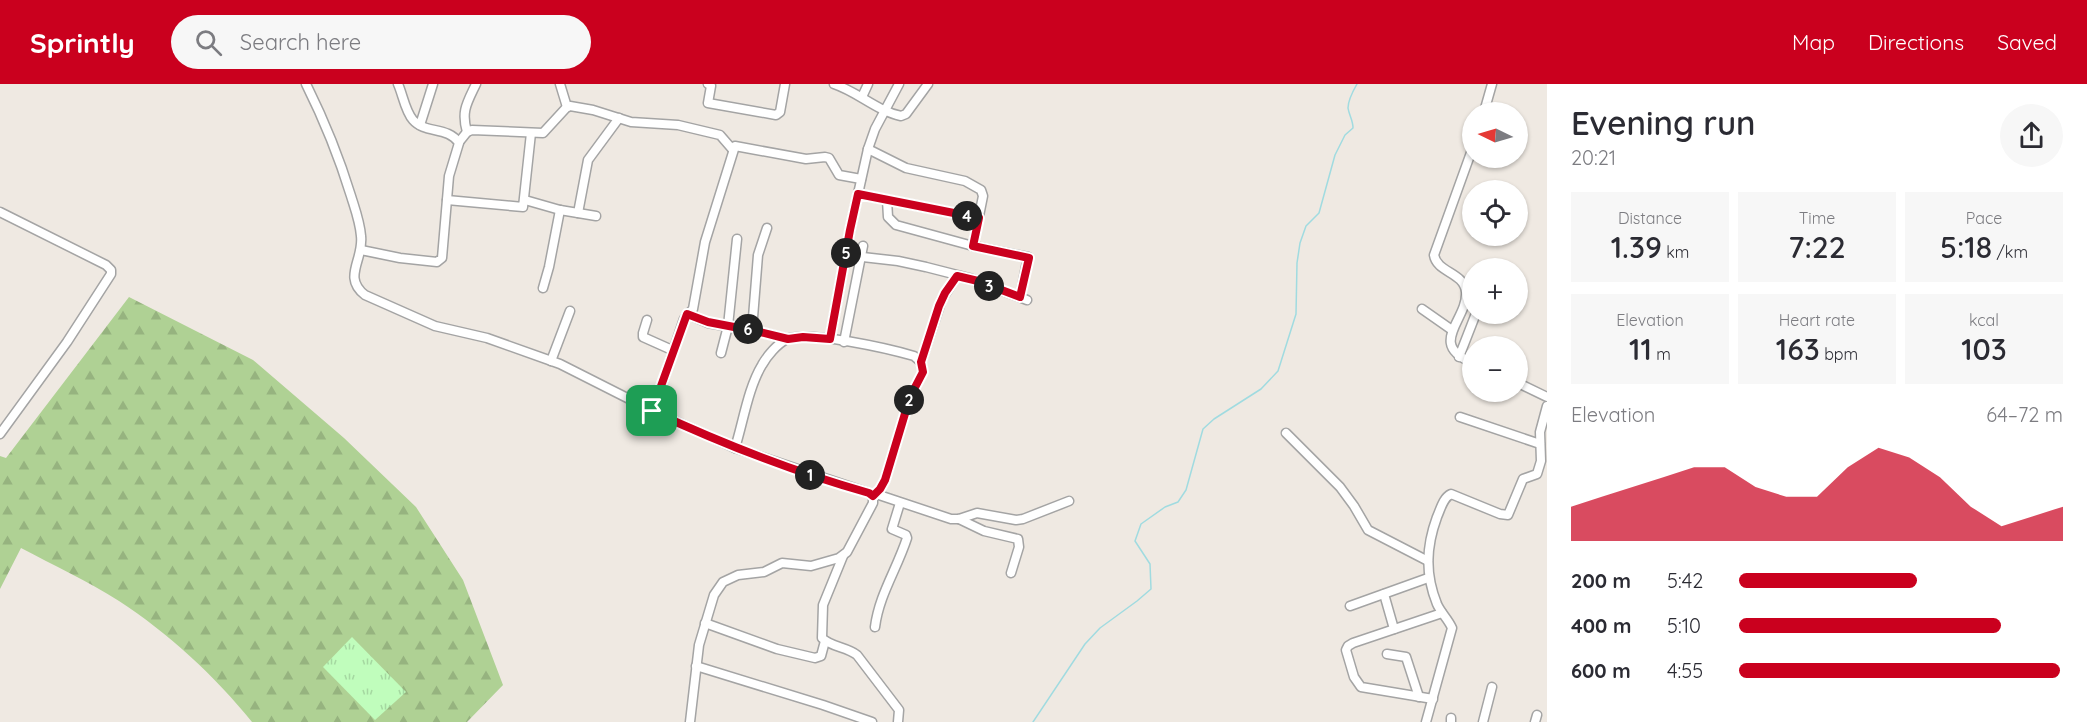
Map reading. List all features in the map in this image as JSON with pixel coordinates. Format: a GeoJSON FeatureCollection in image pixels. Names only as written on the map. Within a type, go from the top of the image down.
{"type":"FeatureCollection","features":[{"type":"Feature","properties":{"kind":"street"},"geometry":{"type":"LineString","coordinates":[[306,84],[341,164],[357,216],[361,250],[353,279],[358,290],[365,295],[435,326],[487,338],[551,361],[652,411],[735,448],[799,471],[951,519],[977,513],[1016,520],[1023,519],[1069,501]]}},
{"type":"Feature","properties":{"kind":"street"},"geometry":{"type":"LineString","coordinates":[[399,84],[411,117],[420,125],[446,132],[459,142]]}},
{"type":"Feature","properties":{"kind":"street"},"geometry":{"type":"LineString","coordinates":[[420,125],[433,84]]}},
{"type":"Feature","properties":{"kind":"street"},"geometry":{"type":"LineString","coordinates":[[467,132],[464,111],[476,84]]}},
{"type":"Feature","properties":{"kind":"street"},"geometry":{"type":"LineString","coordinates":[[560,84],[567,107]]}},
{"type":"Feature","properties":{"kind":"street"},"geometry":{"type":"LineString","coordinates":[[708,84],[711,86],[708,103],[774,115],[780,112],[785,84]]}},
{"type":"Feature","properties":{"kind":"street"},"geometry":{"type":"LineString","coordinates":[[862,97],[868,84]]}},
{"type":"Feature","properties":{"kind":"street"},"geometry":{"type":"LineString","coordinates":[[830,339],[867,149],[899,84]]}},
{"type":"Feature","properties":{"kind":"street"},"geometry":{"type":"LineString","coordinates":[[840,85],[884,111],[900,116],[904,115],[928,84]]}},
{"type":"Feature","properties":{"kind":"street"},"geometry":{"type":"LineString","coordinates":[[1487,102],[1492,84]]}},
{"type":"Feature","properties":{"kind":"street"},"geometry":{"type":"LineString","coordinates":[[361,250],[408,260],[439,261],[443,255],[450,171],[459,142],[467,132],[475,130],[545,132],[567,107]]}},
{"type":"Feature","properties":{"kind":"street"},"geometry":{"type":"LineString","coordinates":[[567,107],[593,110],[639,123],[678,125],[720,135],[733,150]]}},
{"type":"Feature","properties":{"kind":"street"},"geometry":{"type":"LineString","coordinates":[[578,213],[588,160],[619,118]]}},
{"type":"Feature","properties":{"kind":"street"},"geometry":{"type":"LineString","coordinates":[[447,200],[524,206],[531,133]]}},
{"type":"Feature","properties":{"kind":"street"},"geometry":{"type":"LineString","coordinates":[[652,411],[672,350],[687,314],[693,309],[705,242],[733,150],[737,146],[806,159],[825,156],[829,158],[839,175],[861,179]]}},
{"type":"Feature","properties":{"kind":"street"},"geometry":{"type":"LineString","coordinates":[[867,149],[906,168],[960,180],[983,192],[973,246]]}},
{"type":"Feature","properties":{"kind":"street"},"geometry":{"type":"LineString","coordinates":[[1462,358],[1451,344],[1452,330],[1466,298],[1464,285],[1461,280],[1438,264],[1434,255],[1465,168]]}},
{"type":"Feature","properties":{"kind":"street"},"geometry":{"type":"LineString","coordinates":[[858,194],[979,218]]}},
{"type":"Feature","properties":{"kind":"street"},"geometry":{"type":"LineString","coordinates":[[525,200],[560,210],[596,216]]}},
{"type":"Feature","properties":{"kind":"street"},"geometry":{"type":"LineString","coordinates":[[845,255],[908,263],[978,281],[1023,298],[1028,257],[973,246],[897,225],[888,217],[887,200]]}},
{"type":"Feature","properties":{"kind":"street"},"geometry":{"type":"LineString","coordinates":[[543,288],[560,210]]}},
{"type":"Feature","properties":{"kind":"street"},"geometry":{"type":"LineString","coordinates":[[0,212],[106,265],[111,270],[111,274],[67,342],[0,434]]}},
{"type":"Feature","properties":{"kind":"street"},"geometry":{"type":"LineString","coordinates":[[752,330],[758,255],[767,228]]}},
{"type":"Feature","properties":{"kind":"street"},"geometry":{"type":"LineString","coordinates":[[721,353],[728,326],[737,239]]}},
{"type":"Feature","properties":{"kind":"street"},"geometry":{"type":"LineString","coordinates":[[844,342],[862,246]]}},
{"type":"Feature","properties":{"kind":"street"},"geometry":{"type":"LineString","coordinates":[[898,722],[899,710],[857,655],[825,641],[821,636],[823,605],[843,556],[851,546],[873,503],[874,495],[885,480],[910,397],[923,372],[921,362],[942,299],[957,276]]}},
{"type":"Feature","properties":{"kind":"street"},"geometry":{"type":"LineString","coordinates":[[1422,309],[1452,330]]}},
{"type":"Feature","properties":{"kind":"street"},"geometry":{"type":"LineString","coordinates":[[551,361],[570,311]]}},
{"type":"Feature","properties":{"kind":"street"},"geometry":{"type":"LineString","coordinates":[[687,314],[701,321],[788,339],[803,337],[830,339],[910,355],[921,362]]}},
{"type":"Feature","properties":{"kind":"street"},"geometry":{"type":"LineString","coordinates":[[647,320],[643,337],[672,350]]}},
{"type":"Feature","properties":{"kind":"street"},"geometry":{"type":"LineString","coordinates":[[1459,357],[1472,324]]}},
{"type":"Feature","properties":{"kind":"street"},"geometry":{"type":"LineString","coordinates":[[735,448],[758,372],[769,355],[788,339]]}},
{"type":"Feature","properties":{"kind":"street"},"geometry":{"type":"LineString","coordinates":[[1528,388],[1547,397]]}},
{"type":"Feature","properties":{"kind":"street"},"geometry":{"type":"LineString","coordinates":[[1537,474],[1540,461],[1540,432],[1547,406]]}},
{"type":"Feature","properties":{"kind":"street"},"geometry":{"type":"LineString","coordinates":[[1460,417],[1540,444]]}},
{"type":"Feature","properties":{"kind":"street"},"geometry":{"type":"LineString","coordinates":[[1287,434],[1340,487],[1368,530],[1428,561]]}},
{"type":"Feature","properties":{"kind":"street"},"geometry":{"type":"LineString","coordinates":[[1426,722],[1451,636],[1450,623],[1442,613],[1428,578],[1431,537],[1448,495],[1457,495],[1505,515],[1510,512],[1523,479],[1547,467]]}},
{"type":"Feature","properties":{"kind":"street"},"geometry":{"type":"LineString","coordinates":[[875,627],[878,606],[907,538],[892,529],[900,503]]}},
{"type":"Feature","properties":{"kind":"street"},"geometry":{"type":"LineString","coordinates":[[959,519],[984,531],[1018,539],[1019,547],[1011,573]]}},
{"type":"Feature","properties":{"kind":"street"},"geometry":{"type":"LineString","coordinates":[[690,722],[696,666],[705,623],[714,594],[723,582],[738,574],[764,572],[787,562],[806,566],[820,565],[843,556]]}},
{"type":"Feature","properties":{"kind":"street"},"geometry":{"type":"LineString","coordinates":[[1350,606],[1428,578]]}},
{"type":"Feature","properties":{"kind":"street"},"geometry":{"type":"LineString","coordinates":[[1384,594],[1394,629]]}},
{"type":"Feature","properties":{"kind":"street"},"geometry":{"type":"LineString","coordinates":[[1433,699],[1361,687],[1354,677],[1346,654],[1348,646],[1442,613]]}},
{"type":"Feature","properties":{"kind":"street"},"geometry":{"type":"LineString","coordinates":[[705,623],[777,649],[815,658],[821,656],[825,641]]}},
{"type":"Feature","properties":{"kind":"street"},"geometry":{"type":"LineString","coordinates":[[1387,654],[1406,657],[1419,697]]}},
{"type":"Feature","properties":{"kind":"street"},"geometry":{"type":"LineString","coordinates":[[696,666],[872,722]]}},
{"type":"Feature","properties":{"kind":"street"},"geometry":{"type":"LineString","coordinates":[[1483,722],[1491,687]]}},
{"type":"Feature","properties":{"kind":"green space"},"geometry":{"type":"Polygon","coordinates":[[[129,297],[253,360],[344,438],[416,507],[463,580],[503,685],[467,722],[252,722],[223,688],[173,641],[137,613],[83,580],[21,548],[0,589],[0,456],[6,458],[129,297]]]}},
{"type":"Feature","properties":{"kind":"green space"},"geometry":{"type":"Polygon","coordinates":[[[352,637],[406,692],[375,720],[323,667],[352,637]]]}},
{"type":"Feature","properties":{"kind":"waterway"},"geometry":{"type":"LineString","coordinates":[[1033,722],[1085,644],[1100,628],[1151,589],[1150,564],[1135,541],[1141,524],[1165,507],[1178,502],[1186,490],[1203,429],[1214,419],[1261,389],[1278,371],[1296,314],[1297,263],[1300,243],[1306,226],[1319,213],[1335,155],[1345,135],[1353,128],[1348,105],[1357,84]]}},
{"type":"Feature","properties":{"kind":"route"},"geometry":{"type":"LineString","coordinates":[[858,194],[979,218],[973,246],[1029,258],[1020,297],[969,278],[957,276],[945,293],[921,362],[924,367],[923,372],[910,397],[885,480],[873,496],[735,448],[652,411],[672,350],[687,314],[708,322],[788,339],[803,337],[830,339],[858,194]]}}]}
